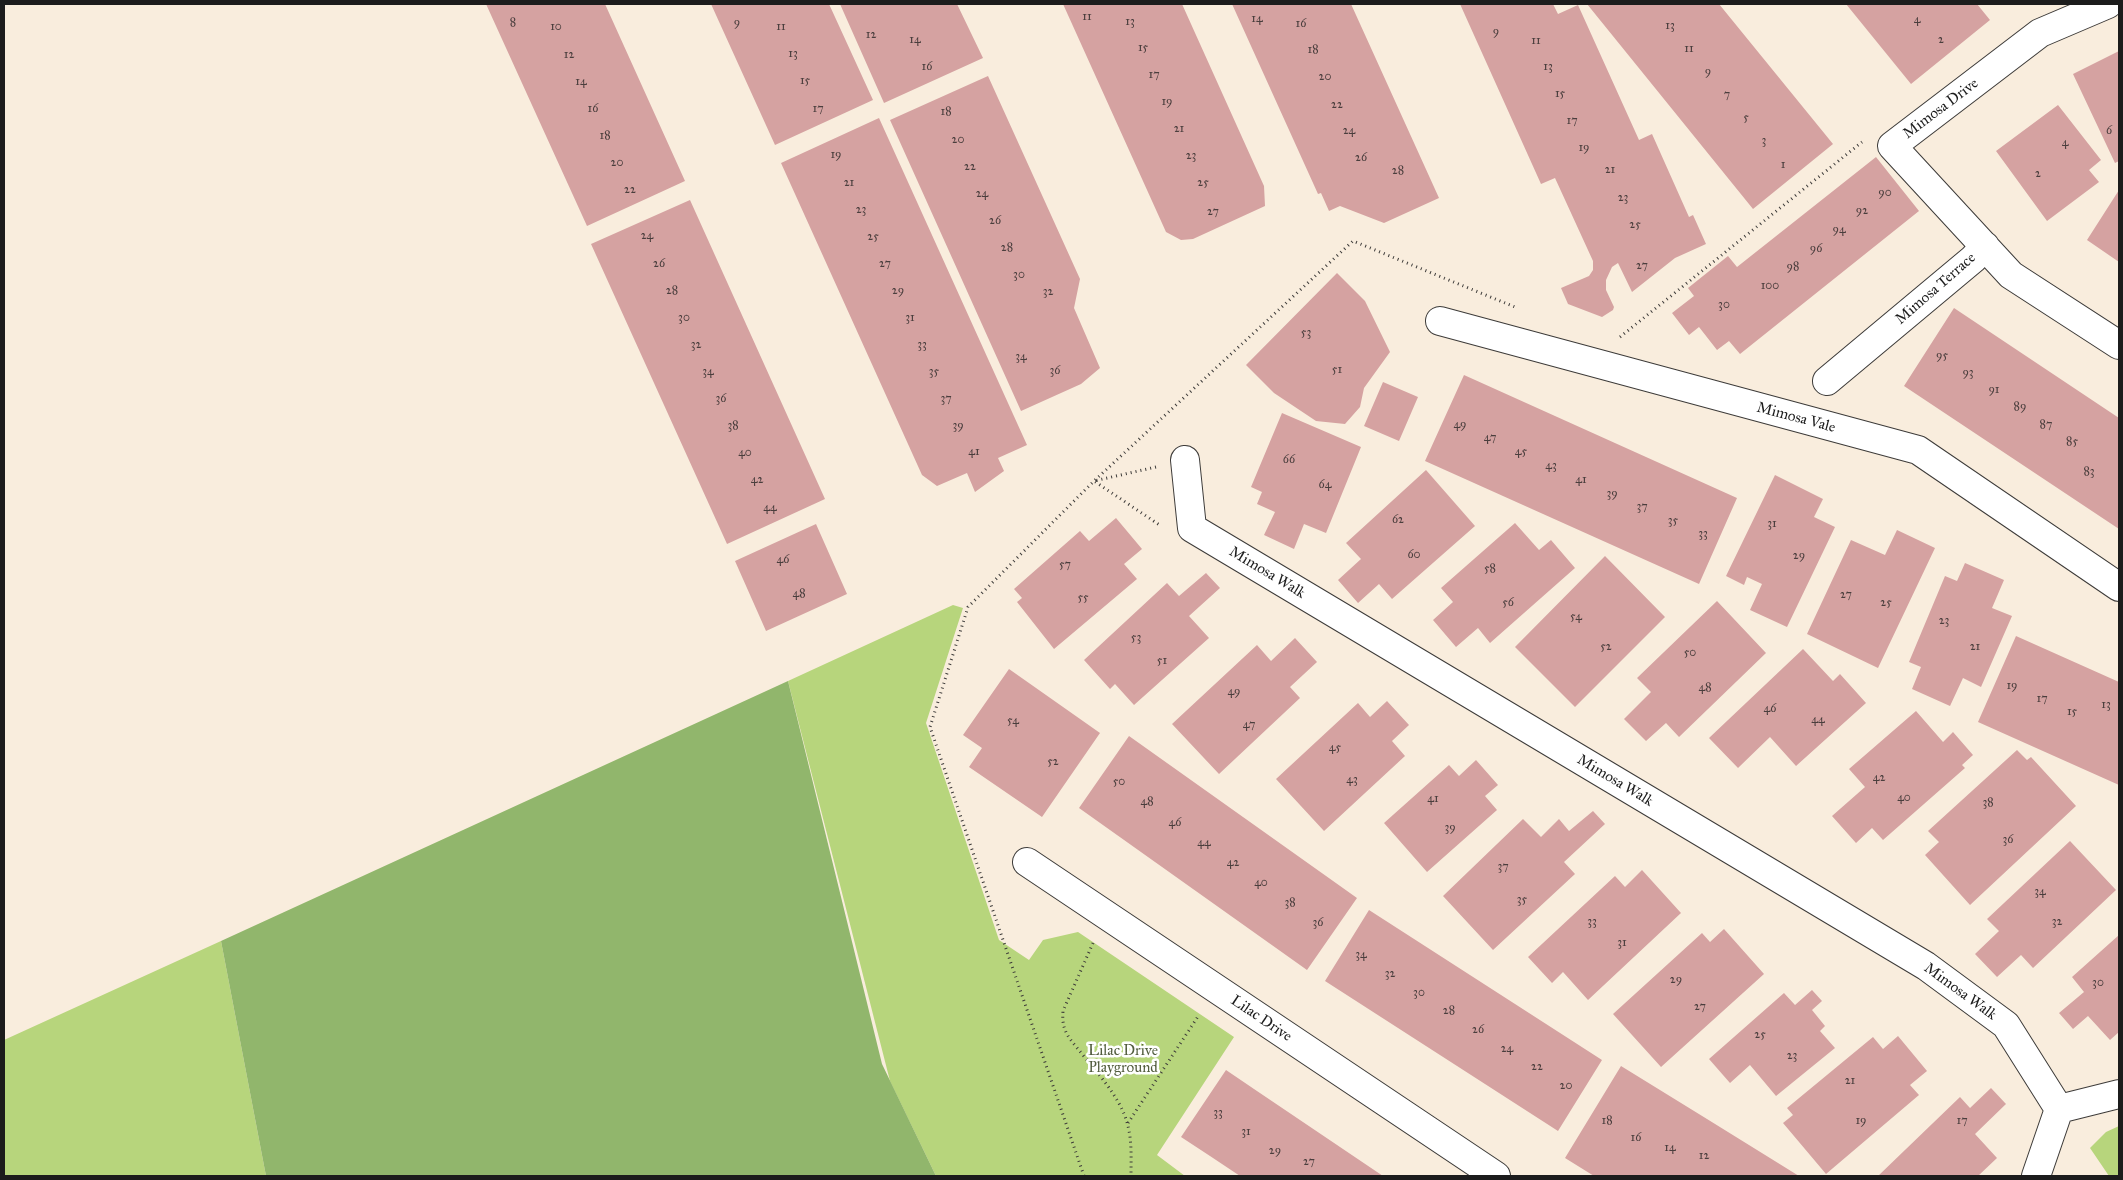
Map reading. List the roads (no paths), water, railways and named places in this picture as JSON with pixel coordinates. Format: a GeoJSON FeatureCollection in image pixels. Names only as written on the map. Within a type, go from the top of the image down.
{"type":"FeatureCollection","features":[{"type":"Feature","properties":{"kind":"street","name":"Mimosa Drive"},"geometry":{"type":"LineString","coordinates":[[1985,246],[1892,146],[2040,33],[2108,4]]}},
{"type":"Feature","properties":{"kind":"street","name":"Mimosa Terrace"},"geometry":{"type":"LineString","coordinates":[[1827,381],[1973,259],[1985,246],[2011,275],[2119,345]]}},
{"type":"Feature","properties":{"kind":"street","name":"Mimosa Vale"},"geometry":{"type":"LineString","coordinates":[[1440,321],[1918,450],[2119,587]]}},
{"type":"Feature","properties":{"kind":"street","name":"Mimosa Walk"},"geometry":{"type":"LineString","coordinates":[[1185,460],[1192,528],[1926,966],[2006,1024],[2059,1109]]}},
{"type":"Feature","properties":{"kind":"street","name":"Lilac Drive"},"geometry":{"type":"LineString","coordinates":[[1027,862],[1496,1176]]}},
{"type":"Feature","properties":{"kind":"street"},"geometry":{"type":"LineString","coordinates":[[2036,1176],[2059,1109],[2119,1094]]}},
{"type":"Feature","properties":{"kind":"park label","name":"Lilac Drive Playground"},"geometry":{"type":"Point","coordinates":[1123,1060]}}]}
